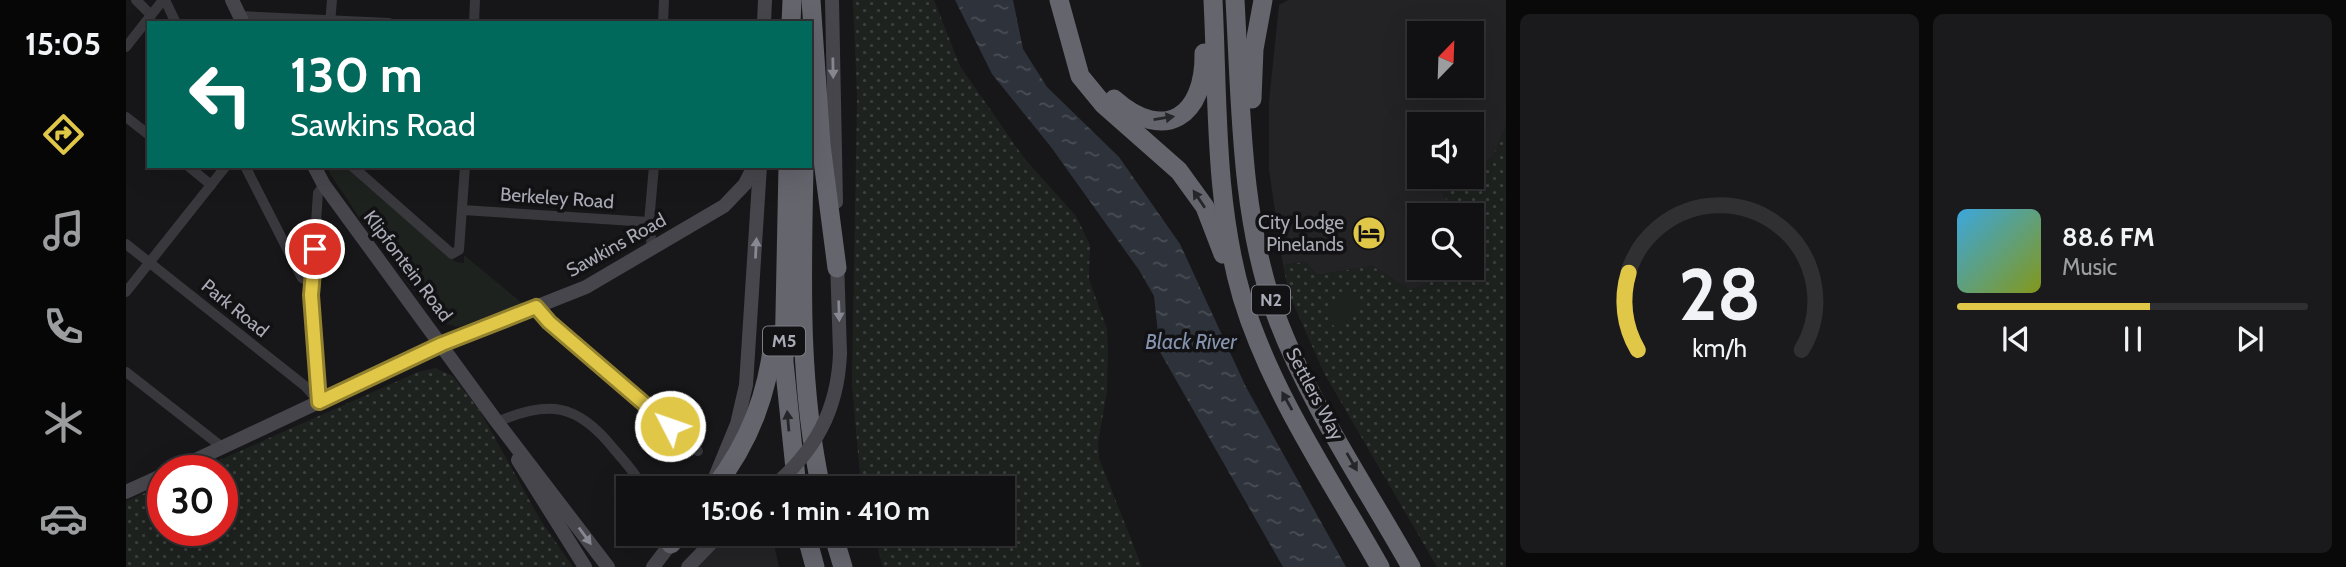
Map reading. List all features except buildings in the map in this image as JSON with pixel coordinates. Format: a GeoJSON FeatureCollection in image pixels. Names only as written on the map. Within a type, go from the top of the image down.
{"type":"FeatureCollection","features":[{"type":"Feature","properties":{"kind":"highway"},"geometry":{"type":"LineString","coordinates":[[792,0],[792,21]]}},
{"type":"Feature","properties":{"kind":"highway"},"geometry":{"type":"LineString","coordinates":[[807,21],[809,0]]}},
{"type":"Feature","properties":{"kind":"highway"},"geometry":{"type":"LineString","coordinates":[[809,0],[811,21]]}},
{"type":"Feature","properties":{"kind":"highway"},"geometry":{"type":"LineString","coordinates":[[1059,0],[1080,76],[1103,104],[1179,171],[1205,207],[1238,283]]}},
{"type":"Feature","properties":{"kind":"highway"},"geometry":{"type":"LineString","coordinates":[[1072,0],[1083,52],[1094,77],[1128,111],[1148,120],[1166,121],[1185,112],[1199,96],[1204,73],[1202,0]]}},
{"type":"Feature","properties":{"kind":"highway","name":"Settlers Way"},"geometry":{"type":"LineString","coordinates":[[1213,0],[1223,199],[1238,283],[1273,375],[1380,567]]}},
{"type":"Feature","properties":{"kind":"highway","name":"Settlers Way"},"geometry":{"type":"LineString","coordinates":[[1235,0],[1248,187],[1262,269],[1286,339],[1308,384],[1411,567]]}},
{"type":"Feature","properties":{"kind":"highway"},"geometry":{"type":"LineString","coordinates":[[1248,187],[1253,138],[1254,49],[1264,0]]}},
{"type":"Feature","properties":{"kind":"highway"},"geometry":{"type":"LineString","coordinates":[[812,36],[821,145],[838,268]]}},
{"type":"Feature","properties":{"kind":"highway","name":"M5"},"geometry":{"type":"LineString","coordinates":[[788,168],[784,362],[796,476]]}},
{"type":"Feature","properties":{"kind":"highway","name":"M5"},"geometry":{"type":"LineString","coordinates":[[804,168],[803,347],[808,411],[819,476]]}},
{"type":"Feature","properties":{"kind":"highway"},"geometry":{"type":"LineString","coordinates":[[723,476],[737,456],[764,396],[771,360],[787,192]]}},
{"type":"Feature","properties":{"kind":"highway"},"geometry":{"type":"LineString","coordinates":[[809,546],[815,567]]}},
{"type":"Feature","properties":{"kind":"highway"},"geometry":{"type":"LineString","coordinates":[[837,546],[843,567]]}},
{"type":"Feature","properties":{"kind":"main road"},"geometry":{"type":"LineString","coordinates":[[232,0],[242,19]]}},
{"type":"Feature","properties":{"kind":"main road"},"geometry":{"type":"LineString","coordinates":[[764,21],[765,0]]}},
{"type":"Feature","properties":{"kind":"main road"},"geometry":{"type":"LineString","coordinates":[[785,476],[796,467],[821,433],[835,394],[840,353],[832,0]]}},
{"type":"Feature","properties":{"kind":"main road","name":"Klipfontein Road"},"geometry":{"type":"LineString","coordinates":[[315,168],[324,185],[497,422],[608,567]]}},
{"type":"Feature","properties":{"kind":"main road","name":"Sawkins Road"},"geometry":{"type":"LineString","coordinates":[[205,455],[442,344],[586,287],[724,206],[745,184],[753,168]]}},
{"type":"Feature","properties":{"kind":"main road"},"geometry":{"type":"LineString","coordinates":[[713,476],[737,424],[746,385],[760,168]]}},
{"type":"Feature","properties":{"kind":"main road","name":"Klipfontein Road"},"geometry":{"type":"LineString","coordinates":[[497,422],[542,503],[585,567]]}},
{"type":"Feature","properties":{"kind":"main road"},"geometry":{"type":"LineString","coordinates":[[128,488],[147,481]]}},
{"type":"Feature","properties":{"kind":"main road"},"geometry":{"type":"LineString","coordinates":[[653,567],[662,546]]}},
{"type":"Feature","properties":{"kind":"main road"},"geometry":{"type":"LineString","coordinates":[[688,567],[708,546]]}},
{"type":"Feature","properties":{"kind":"street"},"geometry":{"type":"LineString","coordinates":[[136,0],[151,15]]}},
{"type":"Feature","properties":{"kind":"street"},"geometry":{"type":"LineString","coordinates":[[126,47],[164,0],[175,21]]}},
{"type":"Feature","properties":{"kind":"street"},"geometry":{"type":"LineString","coordinates":[[242,19],[330,21],[332,0]]}},
{"type":"Feature","properties":{"kind":"street"},"geometry":{"type":"LineString","coordinates":[[474,21],[475,0]]}},
{"type":"Feature","properties":{"kind":"street"},"geometry":{"type":"LineString","coordinates":[[663,21],[664,0]]}},
{"type":"Feature","properties":{"kind":"street"},"geometry":{"type":"LineString","coordinates":[[126,117],[147,133]]}},
{"type":"Feature","properties":{"kind":"street"},"geometry":{"type":"LineString","coordinates":[[190,168],[211,185]]}},
{"type":"Feature","properties":{"kind":"street"},"geometry":{"type":"LineString","coordinates":[[126,292],[224,168]]}},
{"type":"Feature","properties":{"kind":"street"},"geometry":{"type":"LineString","coordinates":[[246,168],[302,278],[313,283]]}},
{"type":"Feature","properties":{"kind":"street"},"geometry":{"type":"LineString","coordinates":[[354,168],[449,252],[456,254],[465,168]]}},
{"type":"Feature","properties":{"kind":"street"},"geometry":{"type":"LineString","coordinates":[[652,248],[649,222],[654,168]]}},
{"type":"Feature","properties":{"kind":"street"},"geometry":{"type":"LineString","coordinates":[[319,402],[313,283],[318,193],[324,185]]}},
{"type":"Feature","properties":{"kind":"street","name":"Berkeley Road"},"geometry":{"type":"LineString","coordinates":[[462,210],[649,222]]}},
{"type":"Feature","properties":{"kind":"street","name":"Park Road"},"geometry":{"type":"LineString","coordinates":[[126,244],[305,386],[319,402]]}},
{"type":"Feature","properties":{"kind":"street"},"geometry":{"type":"LineString","coordinates":[[536,307],[549,322],[698,451]]}},
{"type":"Feature","properties":{"kind":"street"},"geometry":{"type":"LineString","coordinates":[[126,372],[222,447]]}},
{"type":"Feature","properties":{"kind":"street"},"geometry":{"type":"LineString","coordinates":[[497,422],[535,408],[547,407],[572,413],[605,438],[634,476]]}},
{"type":"Feature","properties":{"kind":"shaded area"},"geometry":{"type":"Polygon","coordinates":[[[853,0],[934,0],[960,66],[1024,158],[1076,216],[1090,245],[1089,279],[1107,329],[1107,391],[1098,444],[1099,458],[1142,567],[883,567],[877,546],[1015,546],[1015,476],[860,476],[852,385],[857,96],[853,0]]]}},
{"type":"Feature","properties":{"kind":"shaded area"},"geometry":{"type":"Polygon","coordinates":[[[1288,0],[1506,0],[1506,126],[1493,157],[1484,163],[1484,112],[1407,112],[1407,189],[1443,189],[1448,203],[1407,203],[1407,280],[1437,280],[1410,290],[1372,266],[1317,275],[1305,262],[1283,265],[1269,170],[1269,101],[1279,5],[1288,0]]]}},
{"type":"Feature","properties":{"kind":"shaded area"},"geometry":{"type":"Polygon","coordinates":[[[1506,126],[1506,567],[1437,567],[1324,373],[1289,294],[1283,265],[1305,262],[1317,275],[1372,266],[1410,290],[1436,280],[1484,280],[1484,203],[1448,203],[1441,190],[1484,189],[1484,163],[1493,157],[1506,126]]]}},
{"type":"Feature","properties":{"kind":"shaded area"},"geometry":{"type":"Polygon","coordinates":[[[330,168],[351,168],[456,262],[464,263],[464,255],[522,303],[459,327],[443,323],[406,282],[398,265],[368,231],[329,172],[330,168]]]}},
{"type":"Feature","properties":{"kind":"shaded area"},"geometry":{"type":"Polygon","coordinates":[[[1346,294],[1356,297],[1358,305],[1341,327],[1336,328],[1329,321],[1331,308],[1338,298],[1346,294]]]}},
{"type":"Feature","properties":{"kind":"shaded area"},"geometry":{"type":"Polygon","coordinates":[[[435,368],[453,376],[480,411],[541,521],[573,567],[126,567],[126,501],[147,492],[147,546],[238,546],[238,455],[231,455],[418,372],[435,368]]]}},
{"type":"Feature","properties":{"kind":"shaded area"},"geometry":{"type":"Polygon","coordinates":[[[708,546],[775,546],[779,567],[688,567],[708,546]]]}},
{"type":"Feature","properties":{"kind":"water","name":"Black River"},"geometry":{"type":"Polygon","coordinates":[[[955,0],[1013,0],[1023,49],[1047,87],[1119,157],[1180,244],[1246,387],[1346,567],[1283,567],[1160,352],[1154,296],[1139,270],[1051,147],[992,74],[955,0]]]}},
{"type":"Feature","properties":{"kind":"place","name":"City Lodge Pinelands"},"geometry":{"type":"Point","coordinates":[1369,233]}},
{"type":"Feature","properties":{"kind":"route"},"geometry":{"type":"LineString","coordinates":[[315,249],[311,295],[319,402],[442,344],[536,307],[549,322],[670,426]]}}]}
